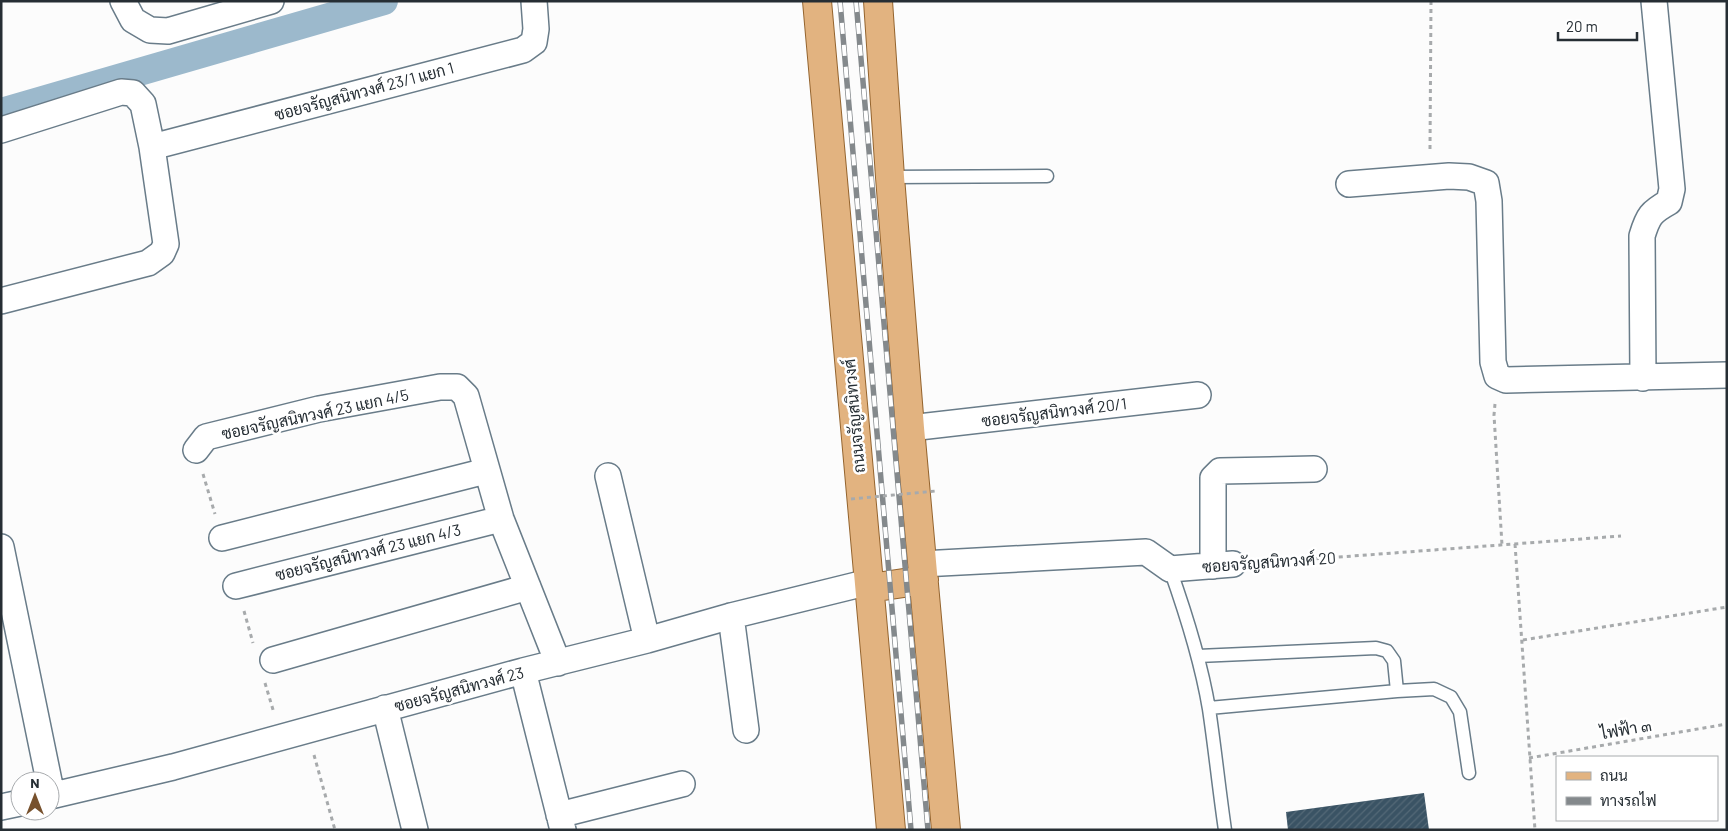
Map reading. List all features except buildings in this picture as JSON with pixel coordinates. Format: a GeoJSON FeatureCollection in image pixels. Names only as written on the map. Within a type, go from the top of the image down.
{"type":"FeatureCollection","features":[{"type":"Feature","properties":{"kind":"main road","name":"ถนนจรัญสนิทวงศ์"},"geometry":{"type":"LineString","coordinates":[[817,1],[891,830]]}},
{"type":"Feature","properties":{"kind":"main road"},"geometry":{"type":"LineString","coordinates":[[878,1],[910,428],[946,830]]}},
{"type":"Feature","properties":{"kind":"main road"},"geometry":{"type":"LineString","coordinates":[[869,585],[923,572]]}},
{"type":"Feature","properties":{"kind":"street"},"geometry":{"type":"LineString","coordinates":[[123,1],[133,20],[150,30],[168,31],[271,1]]}},
{"type":"Feature","properties":{"kind":"street","name":"ซอยจรัญสนิทวงศ์ 23/1 แยก 1"},"geometry":{"type":"LineString","coordinates":[[152,146],[523,50],[534,42],[536,29],[534,1]]}},
{"type":"Feature","properties":{"kind":"street"},"geometry":{"type":"LineString","coordinates":[[1643,378],[1642,236],[1647,220],[1658,208],[1670,202],[1672,189],[1654,1]]}},
{"type":"Feature","properties":{"kind":"street"},"geometry":{"type":"LineString","coordinates":[[1,130],[121,92],[133,93],[143,104],[152,146],[166,244],[162,253],[148,263],[1,301]]}},
{"type":"Feature","properties":{"kind":"street"},"geometry":{"type":"LineString","coordinates":[[1350,184],[1449,176],[1469,177],[1486,183],[1489,201],[1492,362],[1497,376],[1506,380],[1727,375]]}},
{"type":"Feature","properties":{"kind":"street","name":"ซอยจรัญสนิทวงศ์ 23 แยก 4/5"},"geometry":{"type":"LineString","coordinates":[[196,450],[206,438],[319,409],[440,387],[457,387],[466,396],[486,471]]}},
{"type":"Feature","properties":{"kind":"street","name":"ซอยจรัญสนิทวงศ์ 20/1"},"geometry":{"type":"LineString","coordinates":[[910,428],[1198,395]]}},
{"type":"Feature","properties":{"kind":"street"},"geometry":{"type":"LineString","coordinates":[[1223,565],[1213,478],[1220,471],[1314,469]]}},
{"type":"Feature","properties":{"kind":"street"},"geometry":{"type":"LineString","coordinates":[[222,538],[486,471],[501,519],[558,664]]}},
{"type":"Feature","properties":{"kind":"street"},"geometry":{"type":"LineString","coordinates":[[608,476],[647,640]]}},
{"type":"Feature","properties":{"kind":"street","name":"ซอยจรัญสนิทวงศ์ 23 แยก 4/3"},"geometry":{"type":"LineString","coordinates":[[236,586],[501,519]]}},
{"type":"Feature","properties":{"kind":"street"},"geometry":{"type":"LineString","coordinates":[[1,547],[46,771]]}},
{"type":"Feature","properties":{"kind":"street"},"geometry":{"type":"LineString","coordinates":[[923,572],[1146,552],[1170,569]]}},
{"type":"Feature","properties":{"kind":"street","name":"ซอยจรัญสนิทวงศ์ 20"},"geometry":{"type":"LineString","coordinates":[[1170,569],[1223,565]]}},
{"type":"Feature","properties":{"kind":"street","name":"ซอยจรัญสนิทวงศ์ 23"},"geometry":{"type":"LineString","coordinates":[[60,788],[173,767],[385,708],[523,671],[558,664],[731,616],[869,585]]}},
{"type":"Feature","properties":{"kind":"street"},"geometry":{"type":"LineString","coordinates":[[273,660],[528,587]]}},
{"type":"Feature","properties":{"kind":"street"},"geometry":{"type":"LineString","coordinates":[[731,616],[746,730]]}},
{"type":"Feature","properties":{"kind":"street"},"geometry":{"type":"LineString","coordinates":[[523,671],[561,822],[682,784]]}},
{"type":"Feature","properties":{"kind":"street"},"geometry":{"type":"LineString","coordinates":[[385,708],[415,830]]}},
{"type":"Feature","properties":{"kind":"lane"},"geometry":{"type":"LineString","coordinates":[[890,177],[1047,176]]}},
{"type":"Feature","properties":{"kind":"lane"},"geometry":{"type":"LineString","coordinates":[[1170,569],[1198,656],[1209,708],[1225,830]]}},
{"type":"Feature","properties":{"kind":"lane"},"geometry":{"type":"LineString","coordinates":[[1198,656],[1376,648],[1387,651],[1394,661],[1397,691]]}},
{"type":"Feature","properties":{"kind":"lane"},"geometry":{"type":"LineString","coordinates":[[1209,708],[1434,689],[1451,697],[1460,712],[1469,773]]}},
{"type":"Feature","properties":{"kind":"path"},"geometry":{"type":"LineString","coordinates":[[1430,149],[1431,1]]}},
{"type":"Feature","properties":{"kind":"path"},"geometry":{"type":"LineString","coordinates":[[1497,376],[1494,414],[1502,545]]}},
{"type":"Feature","properties":{"kind":"path"},"geometry":{"type":"LineString","coordinates":[[851,499],[936,491]]}},
{"type":"Feature","properties":{"kind":"path","name":"ซอยจรัญสนิทวงศ์ 20"},"geometry":{"type":"LineString","coordinates":[[1223,565],[1621,536]]}},
{"type":"Feature","properties":{"kind":"path"},"geometry":{"type":"LineString","coordinates":[[1515,544],[1535,830]]}},
{"type":"Feature","properties":{"kind":"path"},"geometry":{"type":"LineString","coordinates":[[1523,640],[1727,606]]}},
{"type":"Feature","properties":{"kind":"path","name":"ไฟฟ้า ๓"},"geometry":{"type":"LineString","coordinates":[[1529,758],[1727,724]]}},
{"type":"Feature","properties":{"kind":"path"},"geometry":{"type":"LineString","coordinates":[[307,730],[335,830]]}},
{"type":"Feature","properties":{"kind":"waterway"},"geometry":{"type":"LineString","coordinates":[[1,112],[384,1]]}},
{"type":"Feature","properties":{"kind":"railway"},"geometry":{"type":"LineString","coordinates":[[840,1],[911,830]]}},
{"type":"Feature","properties":{"kind":"railway"},"geometry":{"type":"LineString","coordinates":[[856,1],[928,830]]}}]}
